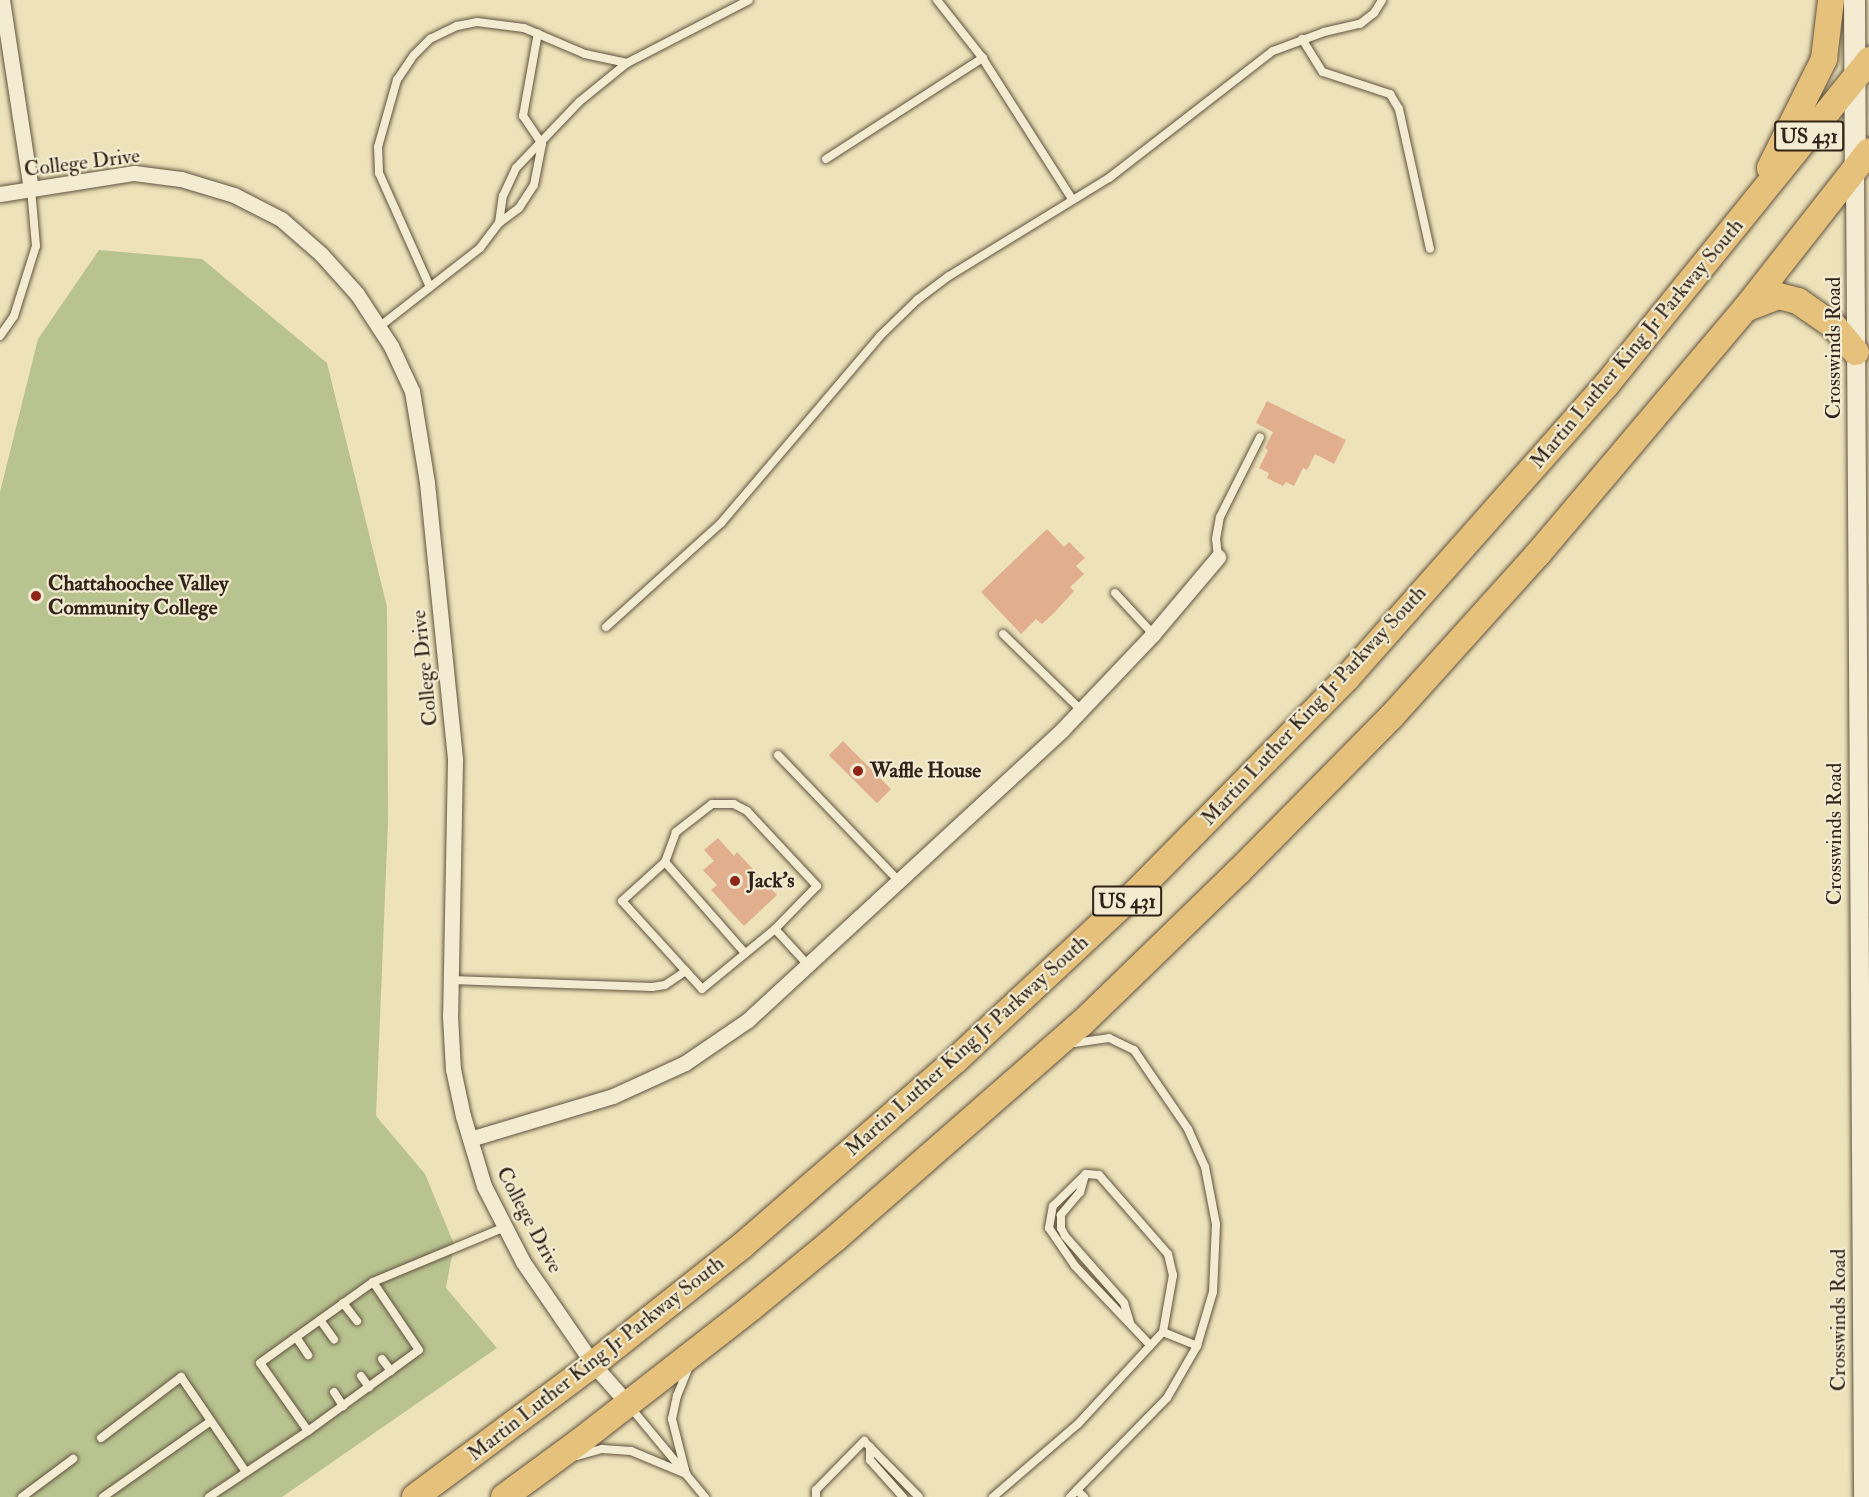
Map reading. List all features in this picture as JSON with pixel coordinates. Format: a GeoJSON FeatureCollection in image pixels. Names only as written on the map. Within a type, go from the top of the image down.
{"type":"FeatureCollection","features":[{"type":"Feature","properties":{"kind":"highway"},"geometry":{"type":"LineString","coordinates":[[1748,211],[1824,59],[1831,0]]}},
{"type":"Feature","properties":{"kind":"highway","name":"US 431"},"geometry":{"type":"LineString","coordinates":[[1748,211],[1869,60]]}},
{"type":"Feature","properties":{"kind":"highway","name":"US 431"},"geometry":{"type":"LineString","coordinates":[[504,1497],[628,1404],[835,1239],[1053,1049],[1239,872],[1392,716],[1538,554],[1746,308],[1862,161]]}},
{"type":"Feature","properties":{"kind":"highway","name":"Martin Luther King Jr Parkway South"},"geometry":{"type":"LineString","coordinates":[[415,1497],[593,1364],[770,1222],[956,1060],[1132,896],[1347,678],[1607,384],[1748,211]]}},
{"type":"Feature","properties":{"kind":"highway"},"geometry":{"type":"LineString","coordinates":[[1746,308],[1779,296],[1798,301],[1834,326],[1856,352]]}},
{"type":"Feature","properties":{"kind":"main road"},"geometry":{"type":"LineString","coordinates":[[1854,0],[1854,81],[1862,161]]}},
{"type":"Feature","properties":{"kind":"street"},"geometry":{"type":"LineString","coordinates":[[2,0],[31,189]]}},
{"type":"Feature","properties":{"kind":"street","name":"Crosswinds Road"},"geometry":{"type":"LineString","coordinates":[[1862,161],[1856,352],[1863,1497]]}},
{"type":"Feature","properties":{"kind":"street","name":"College Drive"},"geometry":{"type":"LineString","coordinates":[[0,194],[134,173],[181,179],[234,195],[281,219],[321,254],[357,294],[391,346],[412,391],[427,483],[455,762],[450,1016],[453,1069],[484,1185],[522,1262],[593,1364],[628,1404]]}},
{"type":"Feature","properties":{"kind":"street"},"geometry":{"type":"LineString","coordinates":[[470,1139],[613,1096],[685,1063],[747,1020],[900,882],[1081,710],[1153,634],[1218,557]]}},
{"type":"Feature","properties":{"kind":"lane"},"geometry":{"type":"LineString","coordinates":[[499,223],[503,196],[516,168],[542,144],[579,102],[627,63],[749,0]]}},
{"type":"Feature","properties":{"kind":"lane"},"geometry":{"type":"LineString","coordinates":[[937,0],[983,58],[1072,199]]}},
{"type":"Feature","properties":{"kind":"lane"},"geometry":{"type":"LineString","coordinates":[[606,627],[721,523],[880,336],[917,300],[1072,199],[1109,178],[1273,51],[1302,39],[1360,24],[1374,13],[1382,0]]}},
{"type":"Feature","properties":{"kind":"lane"},"geometry":{"type":"LineString","coordinates":[[430,287],[379,172],[378,147],[397,80],[414,55],[430,39],[457,26],[477,22],[502,23],[538,33],[585,54],[627,63]]}},
{"type":"Feature","properties":{"kind":"lane"},"geometry":{"type":"LineString","coordinates":[[379,327],[480,248],[499,223],[519,208],[534,184],[542,144],[523,116],[538,33]]}},
{"type":"Feature","properties":{"kind":"lane"},"geometry":{"type":"LineString","coordinates":[[1302,39],[1323,72],[1390,94],[1399,109],[1430,249]]}},
{"type":"Feature","properties":{"kind":"lane"},"geometry":{"type":"LineString","coordinates":[[826,159],[983,58]]}},
{"type":"Feature","properties":{"kind":"lane"},"geometry":{"type":"LineString","coordinates":[[0,336],[14,316],[36,246],[31,189]]}},
{"type":"Feature","properties":{"kind":"lane"},"geometry":{"type":"LineString","coordinates":[[1218,557],[1216,539],[1220,518],[1260,437]]}},
{"type":"Feature","properties":{"kind":"lane"},"geometry":{"type":"LineString","coordinates":[[1115,593],[1153,634]]}},
{"type":"Feature","properties":{"kind":"lane"},"geometry":{"type":"LineString","coordinates":[[1003,633],[1081,710]]}},
{"type":"Feature","properties":{"kind":"lane"},"geometry":{"type":"LineString","coordinates":[[778,755],[900,882]]}},
{"type":"Feature","properties":{"kind":"lane"},"geometry":{"type":"LineString","coordinates":[[726,802],[741,807],[817,886],[776,928],[702,989],[622,902],[665,862],[676,832],[707,806],[726,802]]}},
{"type":"Feature","properties":{"kind":"lane"},"geometry":{"type":"LineString","coordinates":[[665,862],[745,953]]}},
{"type":"Feature","properties":{"kind":"lane"},"geometry":{"type":"LineString","coordinates":[[776,928],[808,964]]}},
{"type":"Feature","properties":{"kind":"lane"},"geometry":{"type":"LineString","coordinates":[[451,980],[652,987],[665,985],[686,971]]}},
{"type":"Feature","properties":{"kind":"lane"},"geometry":{"type":"LineString","coordinates":[[1053,1049],[1085,1039],[1109,1038],[1134,1050],[1188,1129],[1205,1167],[1216,1224],[1213,1292],[1197,1346],[1167,1398],[1070,1497]]}},
{"type":"Feature","properties":{"kind":"lane"},"geometry":{"type":"LineString","coordinates":[[1086,1174],[1080,1192],[1061,1215],[1061,1228],[1065,1236],[1124,1303],[1130,1324]]}},
{"type":"Feature","properties":{"kind":"lane"},"geometry":{"type":"LineString","coordinates":[[993,1497],[1078,1424],[1163,1332],[1173,1275],[1168,1254],[1099,1174],[1086,1174],[1053,1206],[1049,1228],[1075,1266],[1150,1345]]}},
{"type":"Feature","properties":{"kind":"lane"},"geometry":{"type":"LineString","coordinates":[[308,1431],[260,1363],[373,1282],[505,1227]]}},
{"type":"Feature","properties":{"kind":"lane"},"geometry":{"type":"LineString","coordinates":[[209,1497],[308,1431],[420,1350],[373,1282]]}},
{"type":"Feature","properties":{"kind":"lane"},"geometry":{"type":"LineString","coordinates":[[344,1303],[357,1322]]}},
{"type":"Feature","properties":{"kind":"lane"},"geometry":{"type":"LineString","coordinates":[[320,1320],[334,1339]]}},
{"type":"Feature","properties":{"kind":"lane"},"geometry":{"type":"LineString","coordinates":[[1163,1332],[1197,1346]]}},
{"type":"Feature","properties":{"kind":"lane"},"geometry":{"type":"LineString","coordinates":[[296,1337],[308,1355]]}},
{"type":"Feature","properties":{"kind":"lane"},"geometry":{"type":"LineString","coordinates":[[686,1474],[672,1419],[677,1396],[695,1351]]}},
{"type":"Feature","properties":{"kind":"lane"},"geometry":{"type":"LineString","coordinates":[[382,1359],[391,1371]]}},
{"type":"Feature","properties":{"kind":"lane"},"geometry":{"type":"LineString","coordinates":[[361,1376],[369,1387]]}},
{"type":"Feature","properties":{"kind":"lane"},"geometry":{"type":"LineString","coordinates":[[101,1438],[181,1377],[246,1472]]}},
{"type":"Feature","properties":{"kind":"lane"},"geometry":{"type":"LineString","coordinates":[[334,1392],[343,1406]]}},
{"type":"Feature","properties":{"kind":"lane"},"geometry":{"type":"LineString","coordinates":[[628,1404],[705,1497]]}},
{"type":"Feature","properties":{"kind":"lane"},"geometry":{"type":"LineString","coordinates":[[103,1497],[211,1421]]}},
{"type":"Feature","properties":{"kind":"lane"},"geometry":{"type":"LineString","coordinates":[[816,1497],[816,1490],[864,1441],[920,1497]]}},
{"type":"Feature","properties":{"kind":"lane"},"geometry":{"type":"LineString","coordinates":[[870,1448],[870,1460],[903,1497]]}},
{"type":"Feature","properties":{"kind":"lane"},"geometry":{"type":"LineString","coordinates":[[551,1463],[602,1449],[631,1451],[686,1474]]}},
{"type":"Feature","properties":{"kind":"lane"},"geometry":{"type":"LineString","coordinates":[[22,1497],[73,1459]]}},
{"type":"Feature","properties":{"kind":"lane"},"geometry":{"type":"LineString","coordinates":[[1077,1490],[1084,1497]]}},
{"type":"Feature","properties":{"kind":"green space"},"geometry":{"type":"Polygon","coordinates":[[[99,250],[202,259],[327,363],[387,607],[388,822],[376,1116],[425,1174],[454,1244],[446,1288],[497,1348],[282,1497],[0,1497],[0,492],[38,339],[99,250]]]}},
{"type":"Feature","properties":{"kind":"building"},"geometry":{"type":"Polygon","coordinates":[[[1267,401],[1346,440],[1334,464],[1315,454],[1307,470],[1303,468],[1294,486],[1286,482],[1283,486],[1267,478],[1269,473],[1259,468],[1268,450],[1265,448],[1273,432],[1256,423],[1267,401]]]}},
{"type":"Feature","properties":{"kind":"building"},"geometry":{"type":"Polygon","coordinates":[[[1047,529],[1064,547],[1069,542],[1085,558],[1076,566],[1084,574],[1070,587],[1074,591],[1055,612],[1042,624],[1036,619],[1021,634],[981,592],[1047,529]]]}},
{"type":"Feature","properties":{"kind":"building"},"geometry":{"type":"Polygon","coordinates":[[[843,741],[891,789],[877,803],[829,755],[843,741]]]}},
{"type":"Feature","properties":{"kind":"building"},"geometry":{"type":"Polygon","coordinates":[[[718,838],[734,856],[737,852],[777,895],[744,926],[711,890],[717,885],[703,870],[714,861],[704,850],[718,838]]]}},
{"type":"Feature","properties":{"kind":"place","name":"Chattahoochee Valley Community College"},"geometry":{"type":"Point","coordinates":[36,596]}},
{"type":"Feature","properties":{"kind":"place","name":"Waffle House"},"geometry":{"type":"Point","coordinates":[858,771]}},
{"type":"Feature","properties":{"kind":"place","name":"Jack's"},"geometry":{"type":"Point","coordinates":[735,881]}}]}
